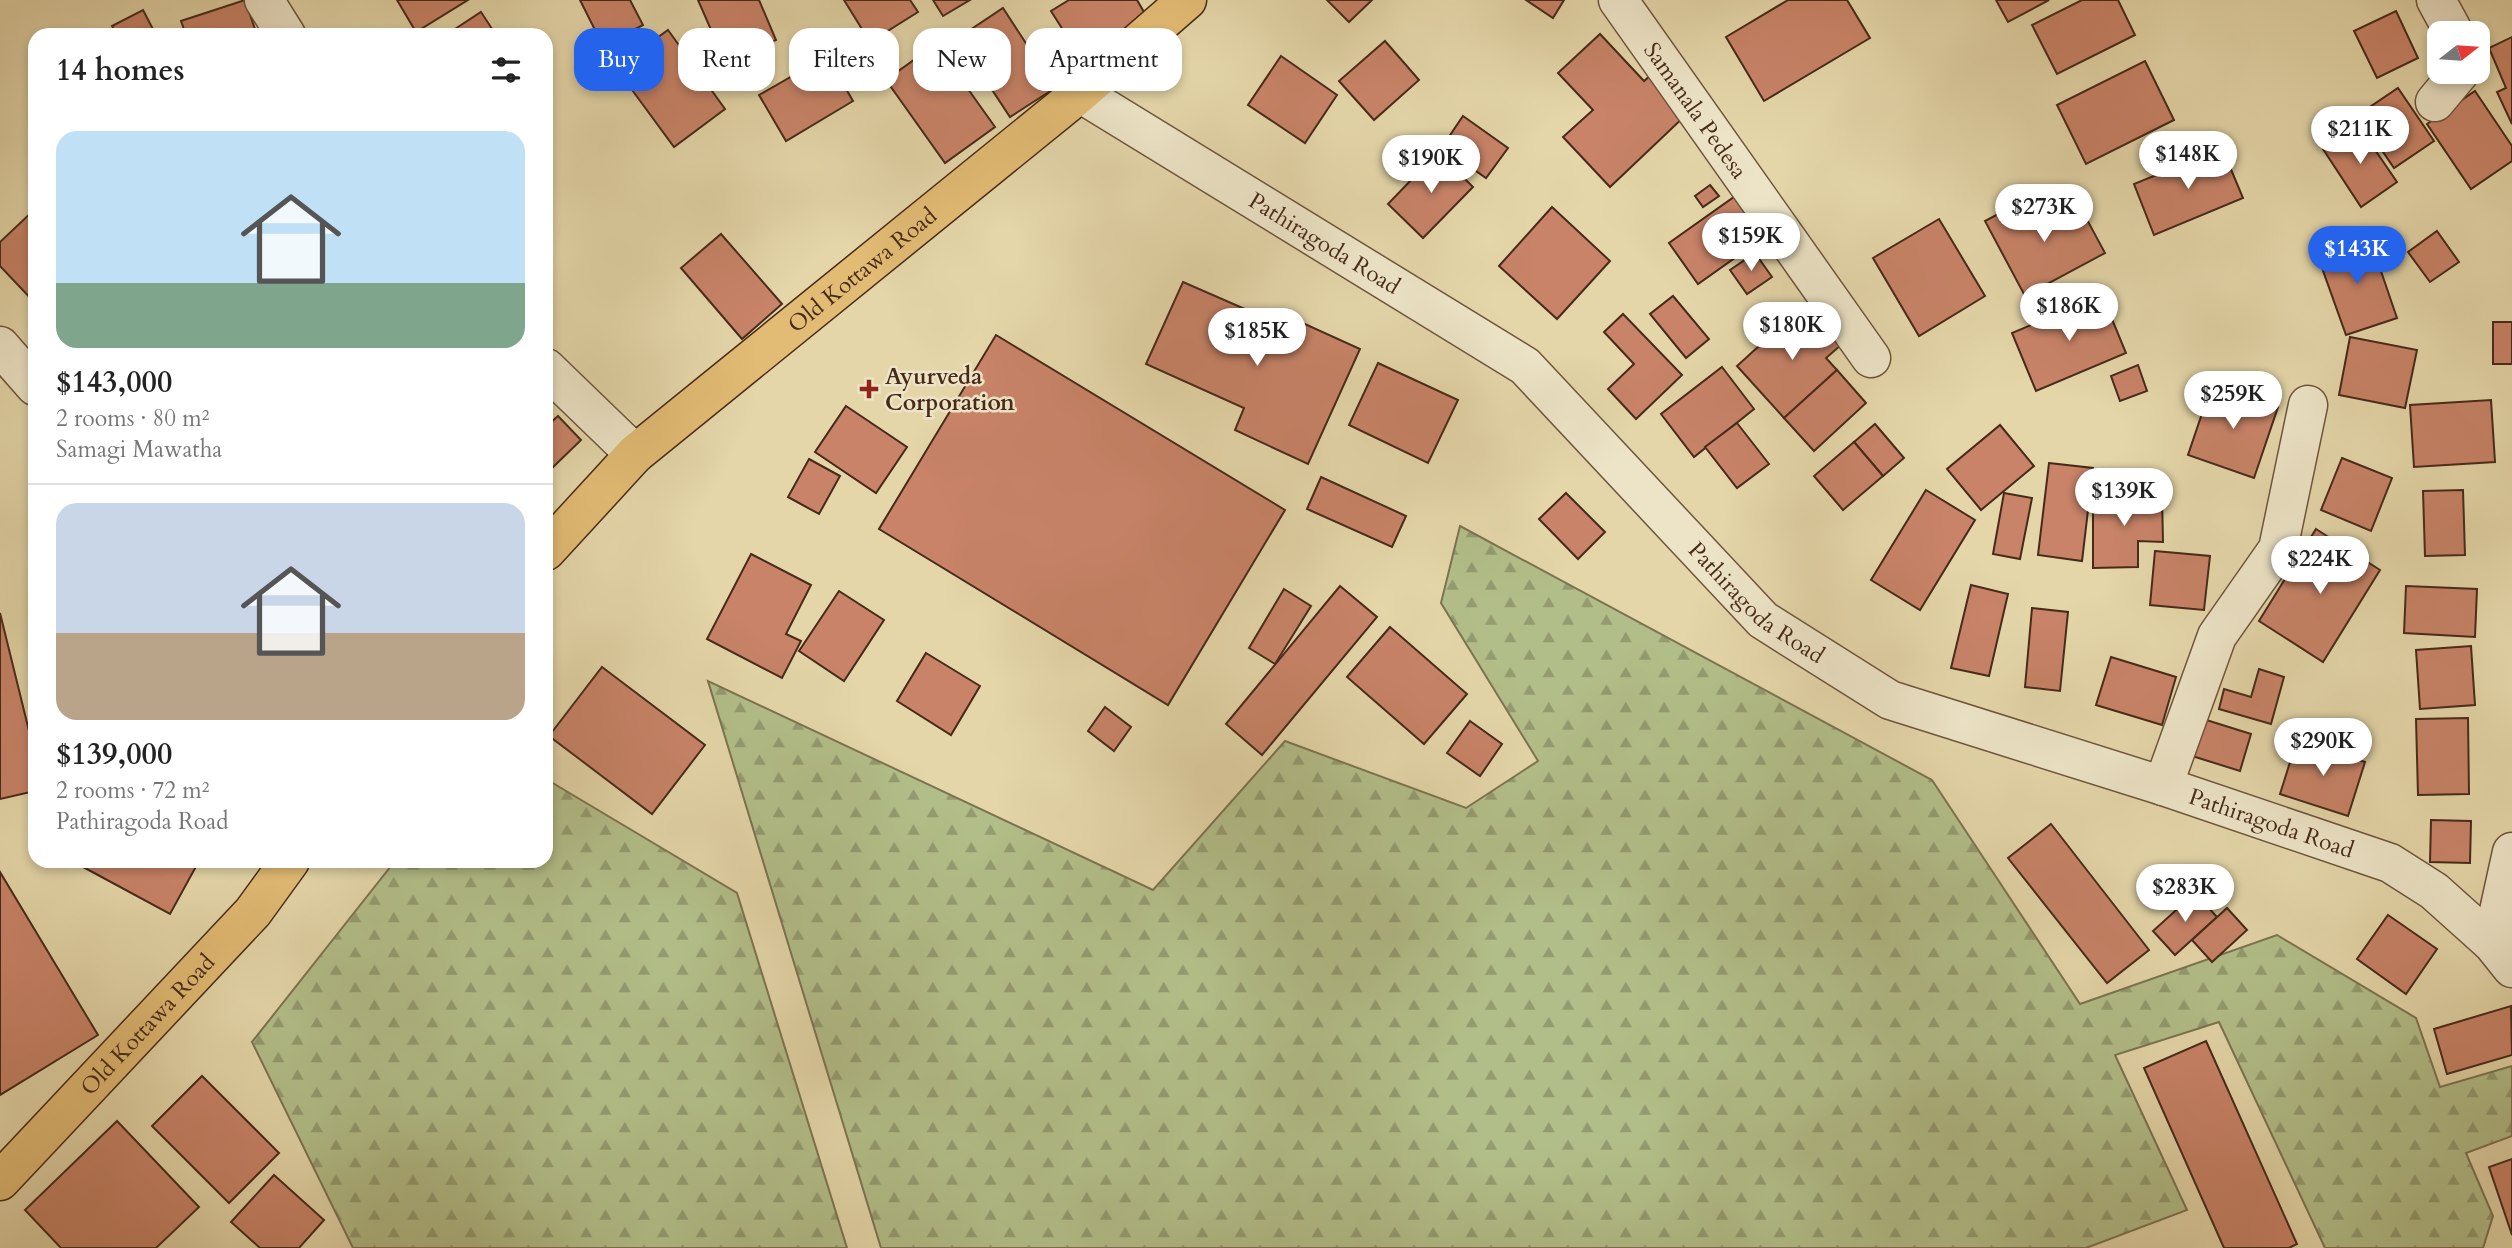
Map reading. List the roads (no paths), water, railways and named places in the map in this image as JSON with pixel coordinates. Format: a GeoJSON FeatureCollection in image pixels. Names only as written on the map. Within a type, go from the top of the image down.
{"type":"FeatureCollection","features":[{"type":"Feature","properties":{"kind":"main road","name":"Old Kottawa Road"},"geometry":{"type":"LineString","coordinates":[[553,543],[635,454],[1080,93],[1178,3]]}},
{"type":"Feature","properties":{"kind":"main road","name":"Old Kottawa Road"},"geometry":{"type":"LineString","coordinates":[[0,1181],[253,912],[285,868]]}},
{"type":"Feature","properties":{"kind":"street"},"geometry":{"type":"LineString","coordinates":[[264,0],[282,28]]}},
{"type":"Feature","properties":{"kind":"street","name":"Samanala Pedesa"},"geometry":{"type":"LineString","coordinates":[[1618,0],[1871,358]]}},
{"type":"Feature","properties":{"kind":"street"},"geometry":{"type":"LineString","coordinates":[[2437,0],[2448,21]]}},
{"type":"Feature","properties":{"kind":"street"},"geometry":{"type":"LineString","coordinates":[[2435,102],[2450,84]]}},
{"type":"Feature","properties":{"kind":"street","name":"Pathiragoda Road"},"geometry":{"type":"LineString","coordinates":[[1080,93],[1525,366],[1763,620],[1889,700],[2163,786],[2390,863],[2434,891],[2502,955]]}},
{"type":"Feature","properties":{"kind":"street"},"geometry":{"type":"LineString","coordinates":[[0,346],[28,378]]}},
{"type":"Feature","properties":{"kind":"street"},"geometry":{"type":"LineString","coordinates":[[553,375],[635,454]]}},
{"type":"Feature","properties":{"kind":"street"},"geometry":{"type":"LineString","coordinates":[[2163,786],[2217,636],[2278,549],[2308,405]]}},
{"type":"Feature","properties":{"kind":"street"},"geometry":{"type":"LineString","coordinates":[[2502,955],[2512,852]]}},
{"type":"Feature","properties":{"kind":"place","name":"Ayurveda Corporation"},"geometry":{"type":"Point","coordinates":[869,389]}}]}
